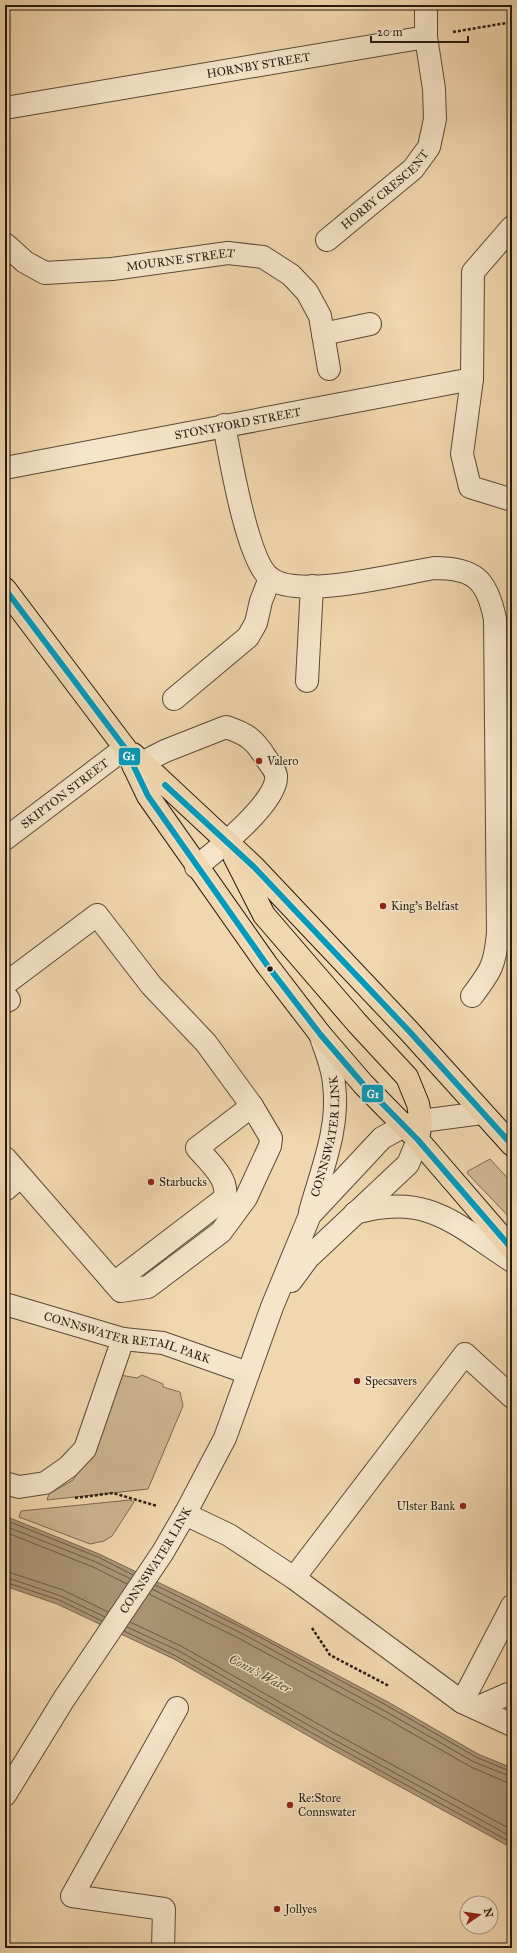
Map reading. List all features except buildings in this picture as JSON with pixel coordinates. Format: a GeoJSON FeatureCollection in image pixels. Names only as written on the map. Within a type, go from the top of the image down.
{"type":"FeatureCollection","features":[{"type":"Feature","properties":{"kind":"main road"},"geometry":{"type":"LineString","coordinates":[[5,588],[138,765],[254,867],[409,1031],[512,1145]]}},
{"type":"Feature","properties":{"kind":"main road"},"geometry":{"type":"LineString","coordinates":[[138,765],[148,796],[196,867],[267,965],[320,1034],[363,1084],[414,1129],[512,1249]]}},
{"type":"Feature","properties":{"kind":"main road"},"geometry":{"type":"LineString","coordinates":[[227,842],[264,915],[357,1023],[407,1077],[418,1104],[414,1129]]}},
{"type":"Feature","properties":{"kind":"street","name":"HORBY CRESCENT"},"geometry":{"type":"LineString","coordinates":[[328,240],[413,169],[429,146],[435,119],[434,89],[426,37],[426,5]]}},
{"type":"Feature","properties":{"kind":"street","name":"HORNBY STREET"},"geometry":{"type":"LineString","coordinates":[[5,108],[426,37]]}},
{"type":"Feature","properties":{"kind":"street"},"geometry":{"type":"LineString","coordinates":[[512,227],[473,272],[472,379],[462,454],[470,487],[512,500]]}},
{"type":"Feature","properties":{"kind":"street","name":"MOURNE STREET"},"geometry":{"type":"LineString","coordinates":[[5,244],[25,262],[45,273],[112,269],[228,253],[263,257],[291,275],[307,292],[320,316],[329,369]]}},
{"type":"Feature","properties":{"kind":"street"},"geometry":{"type":"LineString","coordinates":[[322,334],[370,324]]}},
{"type":"Feature","properties":{"kind":"street","name":"STONYFORD STREET"},"geometry":{"type":"LineString","coordinates":[[5,468],[224,425],[472,379]]}},
{"type":"Feature","properties":{"kind":"street"},"geometry":{"type":"LineString","coordinates":[[224,425],[250,541],[262,570],[270,578],[283,585],[339,585],[434,568],[449,568],[469,574],[476,578],[488,592],[495,619],[505,933],[495,962],[472,996]]}},
{"type":"Feature","properties":{"kind":"street"},"geometry":{"type":"LineString","coordinates":[[174,699],[251,633],[270,578]]}},
{"type":"Feature","properties":{"kind":"street"},"geometry":{"type":"LineString","coordinates":[[307,681],[312,586]]}},
{"type":"Feature","properties":{"kind":"street"},"geometry":{"type":"LineString","coordinates":[[138,765],[226,727],[246,733],[258,746],[276,776],[275,788],[246,824],[227,842],[196,867]]}},
{"type":"Feature","properties":{"kind":"street","name":"SKIPTON STREET"},"geometry":{"type":"LineString","coordinates":[[5,839],[125,748]]}},
{"type":"Feature","properties":{"kind":"street"},"geometry":{"type":"LineString","coordinates":[[5,984],[97,915],[151,985],[206,1044],[252,1106],[271,1138],[270,1146],[246,1198],[221,1232],[148,1287],[122,1291],[13,1183],[5,1158]]}},
{"type":"Feature","properties":{"kind":"street"},"geometry":{"type":"LineString","coordinates":[[5,995],[9,1000],[5,1002]]}},
{"type":"Feature","properties":{"kind":"street","name":"CONNSWATER LINK"},"geometry":{"type":"LineString","coordinates":[[5,1795],[96,1650],[163,1552],[225,1438],[272,1307],[310,1215],[331,1141],[336,1102],[334,1082],[320,1034]]}},
{"type":"Feature","properties":{"kind":"street"},"geometry":{"type":"LineString","coordinates":[[114,1283],[224,1199],[226,1193],[224,1182],[197,1148],[252,1106]]}},
{"type":"Feature","properties":{"kind":"street","name":"CONNSWATER LINK"},"geometry":{"type":"LineString","coordinates":[[310,1215],[382,1138],[482,1113]]}},
{"type":"Feature","properties":{"kind":"street","name":"CONNSWATER LINK"},"geometry":{"type":"LineString","coordinates":[[272,1307],[308,1258],[408,1164],[414,1129]]}},
{"type":"Feature","properties":{"kind":"street","name":"CONNSWATER LINK"},"geometry":{"type":"LineString","coordinates":[[355,1213],[391,1205],[418,1207],[444,1217],[512,1261]]}},
{"type":"Feature","properties":{"kind":"street","name":"CONNSWATER RETAIL PARK"},"geometry":{"type":"LineString","coordinates":[[5,1304],[122,1339],[163,1343],[248,1373]]}},
{"type":"Feature","properties":{"kind":"street"},"geometry":{"type":"LineString","coordinates":[[5,1483],[19,1487],[45,1484],[68,1467],[85,1449],[122,1339]]}},
{"type":"Feature","properties":{"kind":"street"},"geometry":{"type":"LineString","coordinates":[[294,1578],[465,1354],[512,1397]]}},
{"type":"Feature","properties":{"kind":"street"},"geometry":{"type":"LineString","coordinates":[[185,1514],[229,1535],[294,1578],[469,1705],[512,1725]]}},
{"type":"Feature","properties":{"kind":"street"},"geometry":{"type":"LineString","coordinates":[[469,1705],[512,1606]]}},
{"type":"Feature","properties":{"kind":"street"},"geometry":{"type":"LineString","coordinates":[[469,1705],[512,1694]]}},
{"type":"Feature","properties":{"kind":"street"},"geometry":{"type":"LineString","coordinates":[[162,1948],[164,1909],[72,1896],[177,1708]]}},
{"type":"Feature","properties":{"kind":"path"},"geometry":{"type":"LineString","coordinates":[[426,37],[512,22]]}},
{"type":"Feature","properties":{"kind":"path"},"geometry":{"type":"LineString","coordinates":[[67,1499],[112,1493],[185,1514]]}},
{"type":"Feature","properties":{"kind":"shaded area"},"geometry":{"type":"Polygon","coordinates":[[[490,1159],[512,1183],[512,1220],[467,1173],[490,1159]]]}},
{"type":"Feature","properties":{"kind":"shaded area"},"geometry":{"type":"Polygon","coordinates":[[[120,1375],[137,1378],[142,1375],[163,1384],[163,1387],[180,1392],[183,1406],[148,1489],[47,1500],[49,1494],[73,1480],[96,1444],[120,1375]]]}},
{"type":"Feature","properties":{"kind":"shaded area"},"geometry":{"type":"Polygon","coordinates":[[[130,1500],[134,1502],[112,1536],[104,1541],[90,1544],[19,1517],[21,1511],[130,1500]]]}},
{"type":"Feature","properties":{"kind":"water","name":"Conn's Water"},"geometry":{"type":"Polygon","coordinates":[[[5,1516],[99,1554],[197,1601],[388,1702],[478,1754],[512,1768],[512,1848],[326,1746],[174,1659],[57,1604],[5,1586],[5,1516]]]}},
{"type":"Feature","properties":{"kind":"transit line","name":"G1"},"geometry":{"type":"LineString","coordinates":[[5,589],[125,748],[148,796],[267,965],[320,1034],[363,1084],[418,1140],[512,1249]]}},
{"type":"Feature","properties":{"kind":"transit line","name":"G1"},"geometry":{"type":"LineString","coordinates":[[165,785],[254,867],[409,1031],[512,1145]]}},
{"type":"Feature","properties":{"kind":"place","name":"Valero"},"geometry":{"type":"Point","coordinates":[259,761]}},
{"type":"Feature","properties":{"kind":"place","name":"King's Belfast"},"geometry":{"type":"Point","coordinates":[383,906]}},
{"type":"Feature","properties":{"kind":"place","name":"Starbucks"},"geometry":{"type":"Point","coordinates":[151,1182]}},
{"type":"Feature","properties":{"kind":"place","name":"Specsavers"},"geometry":{"type":"Point","coordinates":[357,1381]}},
{"type":"Feature","properties":{"kind":"place","name":"Ulster Bank"},"geometry":{"type":"Point","coordinates":[463,1506]}},
{"type":"Feature","properties":{"kind":"place","name":"Re:Store Connswater"},"geometry":{"type":"Point","coordinates":[290,1805]}},
{"type":"Feature","properties":{"kind":"place","name":"Jollyes"},"geometry":{"type":"Point","coordinates":[277,1909]}}]}
